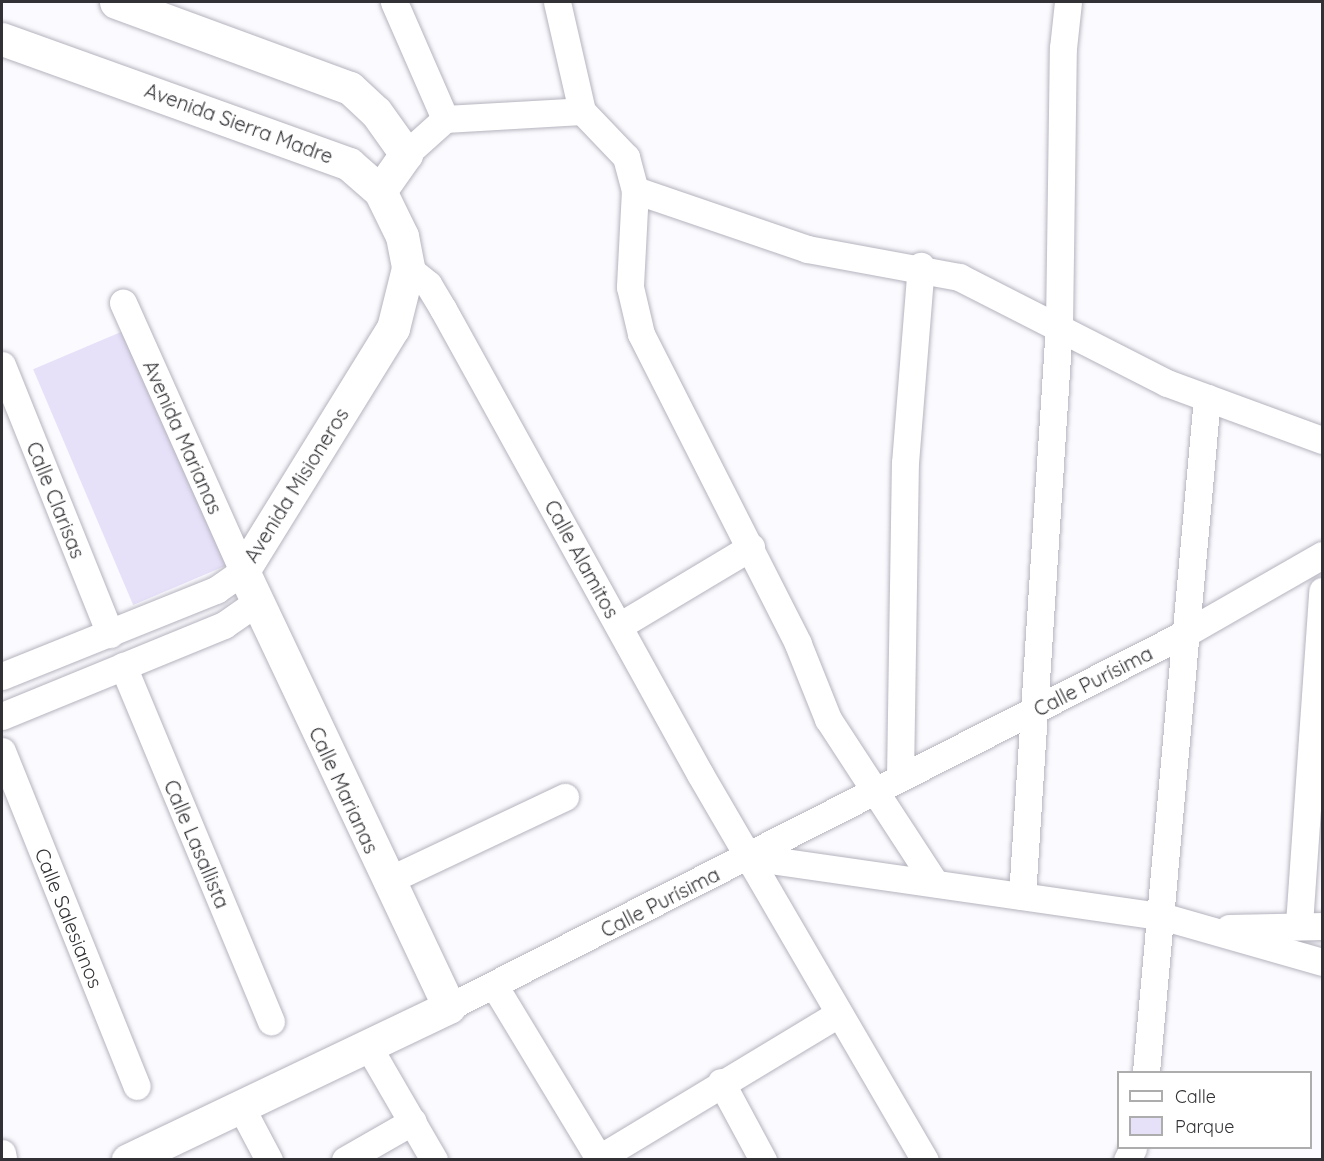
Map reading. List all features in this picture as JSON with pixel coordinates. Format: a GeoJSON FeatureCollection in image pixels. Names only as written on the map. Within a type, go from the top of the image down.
{"type":"FeatureCollection","features":[{"type":"Feature","properties":{"kind":"street"},"geometry":{"type":"LineString","coordinates":[[116,2],[350,88],[376,112],[406,154]]}},
{"type":"Feature","properties":{"kind":"street"},"geometry":{"type":"LineString","coordinates":[[394,2],[445,119]]}},
{"type":"Feature","properties":{"kind":"street"},"geometry":{"type":"LineString","coordinates":[[557,2],[582,111],[626,157],[635,190],[630,287],[641,334],[751,547],[828,719],[935,883]]}},
{"type":"Feature","properties":{"kind":"street"},"geometry":{"type":"LineString","coordinates":[[1022,896],[1036,710],[1059,326],[1063,48],[1068,2]]}},
{"type":"Feature","properties":{"kind":"street","name":"Avenida Sierra Madre"},"geometry":{"type":"LineString","coordinates":[[2,39],[313,148],[349,164],[380,191]]}},
{"type":"Feature","properties":{"kind":"street"},"geometry":{"type":"LineString","coordinates":[[380,191],[406,154],[445,119],[582,111]]}},
{"type":"Feature","properties":{"kind":"street"},"geometry":{"type":"LineString","coordinates":[[635,190],[807,249],[921,266],[992,290],[1059,326],[1208,398],[1323,440]]}},
{"type":"Feature","properties":{"kind":"street","name":"Avenida Misioneros"},"geometry":{"type":"LineString","coordinates":[[2,676],[216,590],[243,570],[393,328],[408,268],[402,236],[380,191]]}},
{"type":"Feature","properties":{"kind":"street"},"geometry":{"type":"LineString","coordinates":[[900,777],[905,463],[921,266]]}},
{"type":"Feature","properties":{"kind":"street","name":"Calle Alamitos"},"geometry":{"type":"LineString","coordinates":[[408,268],[428,284],[443,309],[838,1014],[925,1160]]}},
{"type":"Feature","properties":{"kind":"street","name":"Avenida Marianas"},"geometry":{"type":"LineString","coordinates":[[123,303],[243,570]]}},
{"type":"Feature","properties":{"kind":"street","name":"Calle Clarisas"},"geometry":{"type":"LineString","coordinates":[[2,365],[110,634]]}},
{"type":"Feature","properties":{"kind":"street"},"geometry":{"type":"LineString","coordinates":[[1146,1071],[1208,398]]}},
{"type":"Feature","properties":{"kind":"street"},"geometry":{"type":"LineString","coordinates":[[619,626],[751,547]]}},
{"type":"Feature","properties":{"kind":"street","name":"Calle Purísima"},"geometry":{"type":"LineString","coordinates":[[128,1160],[160,1150],[241,1107],[494,985],[750,857],[900,777],[1186,633],[1323,555]]}},
{"type":"Feature","properties":{"kind":"street","name":"Calle Marianas"},"geometry":{"type":"LineString","coordinates":[[243,570],[387,881],[449,1007]]}},
{"type":"Feature","properties":{"kind":"street"},"geometry":{"type":"LineString","coordinates":[[1209,929],[1311,925],[1323,591]]}},
{"type":"Feature","properties":{"kind":"street"},"geometry":{"type":"LineString","coordinates":[[2,716],[224,625],[257,602]]}},
{"type":"Feature","properties":{"kind":"street","name":"Calle Lasallista"},"geometry":{"type":"LineString","coordinates":[[123,666],[270,1021]]}},
{"type":"Feature","properties":{"kind":"street","name":"Calle Salesianos"},"geometry":{"type":"LineString","coordinates":[[2,751],[137,1086]]}},
{"type":"Feature","properties":{"kind":"street"},"geometry":{"type":"LineString","coordinates":[[387,881],[566,797]]}},
{"type":"Feature","properties":{"kind":"street"},"geometry":{"type":"LineString","coordinates":[[750,857],[1161,916],[1323,962]]}},
{"type":"Feature","properties":{"kind":"street"},"geometry":{"type":"LineString","coordinates":[[494,985],[598,1159],[721,1082],[838,1014]]}},
{"type":"Feature","properties":{"kind":"street"},"geometry":{"type":"LineString","coordinates":[[368,1046],[434,1160]]}},
{"type":"Feature","properties":{"kind":"street"},"geometry":{"type":"LineString","coordinates":[[721,1082],[763,1160]]}},
{"type":"Feature","properties":{"kind":"street"},"geometry":{"type":"LineString","coordinates":[[241,1107],[269,1160]]}},
{"type":"Feature","properties":{"kind":"street"},"geometry":{"type":"LineString","coordinates":[[345,1160],[413,1121]]}},
{"type":"Feature","properties":{"kind":"green space"},"geometry":{"type":"Polygon","coordinates":[[[128,329],[228,565],[133,605],[33,369],[128,329]]]}}]}
